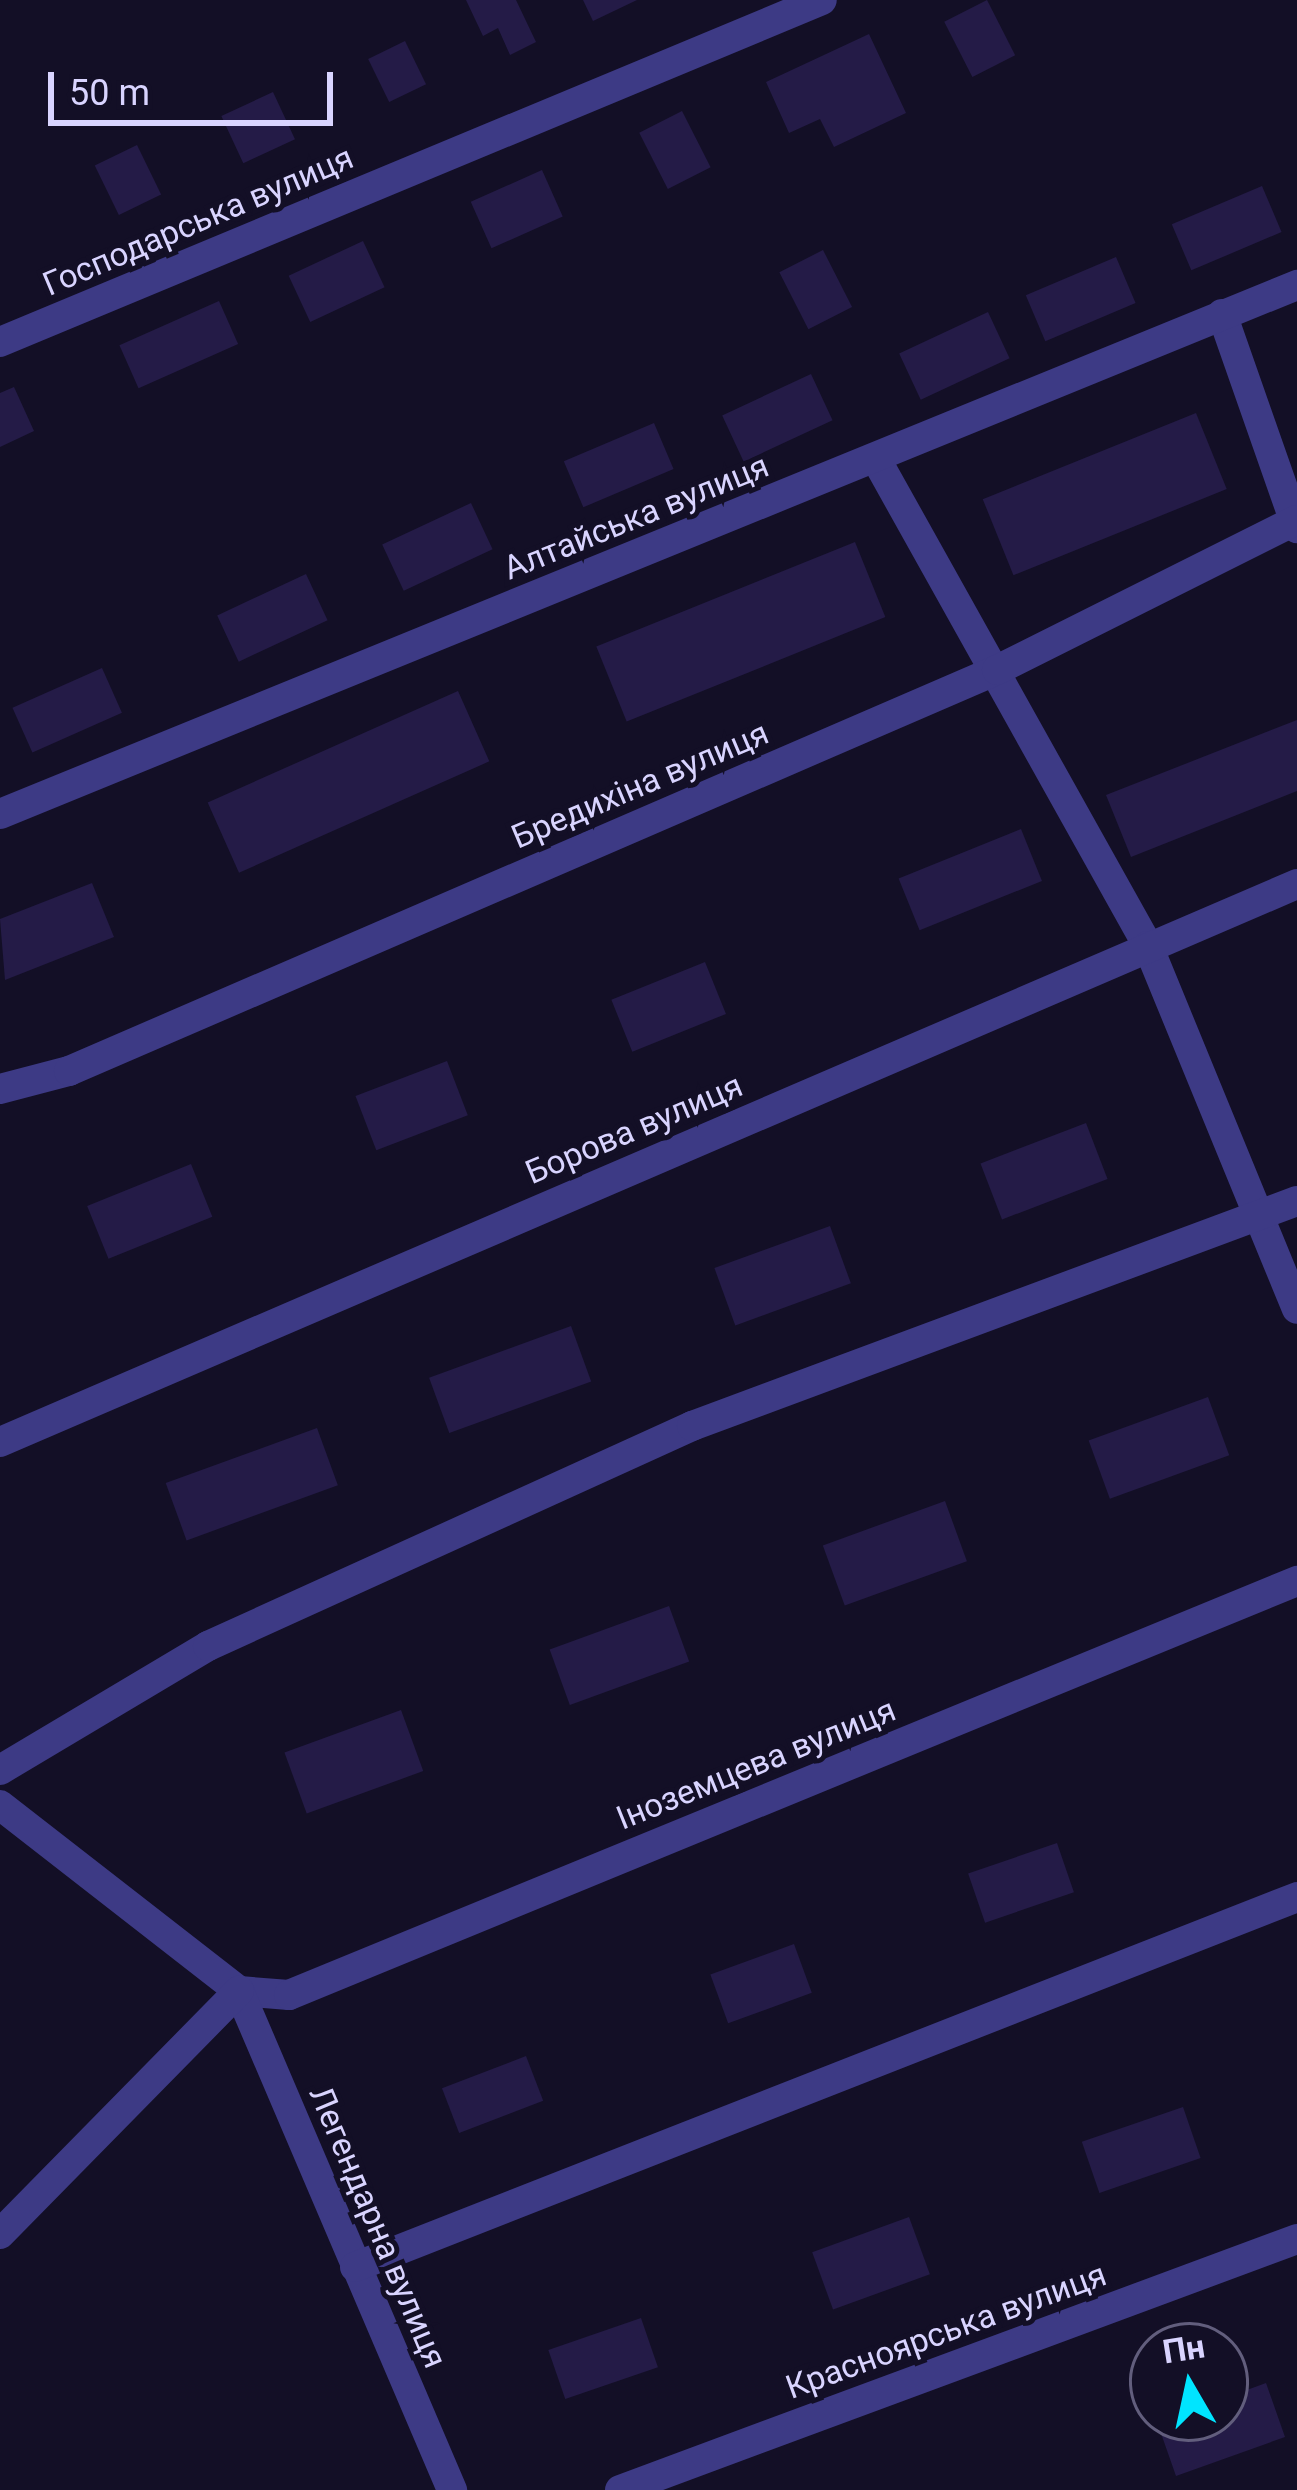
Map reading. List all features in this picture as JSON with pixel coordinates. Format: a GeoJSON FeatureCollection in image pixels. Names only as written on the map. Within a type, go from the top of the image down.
{"type":"FeatureCollection","features":[{"type":"Feature","properties":{"kind":"street","name":"Господарська вулиця"},"geometry":{"type":"LineString","coordinates":[[0,342],[823,0]]}},
{"type":"Feature","properties":{"kind":"street","name":"Алтайська вулиця"},"geometry":{"type":"LineString","coordinates":[[0,814],[1297,285]]}},
{"type":"Feature","properties":{"kind":"street"},"geometry":{"type":"LineString","coordinates":[[1222,314],[1296,523]]}},
{"type":"Feature","properties":{"kind":"street"},"geometry":{"type":"LineString","coordinates":[[875,459],[1148,946],[1297,1309]]}},
{"type":"Feature","properties":{"kind":"street","name":"Бредихіна вулиця"},"geometry":{"type":"LineString","coordinates":[[0,1089],[69,1071],[997,670],[1296,523]]}},
{"type":"Feature","properties":{"kind":"street","name":"Борова вулиця"},"geometry":{"type":"LineString","coordinates":[[0,1442],[1297,884]]}},
{"type":"Feature","properties":{"kind":"street"},"geometry":{"type":"LineString","coordinates":[[0,1770],[208,1646],[692,1426],[1297,1201]]}},
{"type":"Feature","properties":{"kind":"street","name":"Іноземцева вулиця"},"geometry":{"type":"LineString","coordinates":[[239,1991],[289,1994],[1297,1581]]}},
{"type":"Feature","properties":{"kind":"street"},"geometry":{"type":"LineString","coordinates":[[0,1804],[239,1991],[0,2234]]}},
{"type":"Feature","properties":{"kind":"street"},"geometry":{"type":"LineString","coordinates":[[355,2267],[1297,1897]]}},
{"type":"Feature","properties":{"kind":"street","name":"Легендарна вулиця"},"geometry":{"type":"LineString","coordinates":[[239,1991],[452,2490]]}},
{"type":"Feature","properties":{"kind":"street","name":"Красноярська вулиця"},"geometry":{"type":"LineString","coordinates":[[620,2490],[1297,2239]]}},
{"type":"Feature","properties":{"kind":"building"},"geometry":{"type":"Polygon","coordinates":[[[466,0],[516,0],[536,42],[510,55],[498,28],[483,36],[466,0]]]}},
{"type":"Feature","properties":{"kind":"building"},"geometry":{"type":"Polygon","coordinates":[[[583,0],[637,0],[593,21],[583,0]]]}},
{"type":"Feature","properties":{"kind":"building"},"geometry":{"type":"Polygon","coordinates":[[[987,0],[1015,55],[972,77],[944,22],[987,0]]]}},
{"type":"Feature","properties":{"kind":"building"},"geometry":{"type":"Polygon","coordinates":[[[869,34],[906,113],[834,147],[820,119],[789,133],[766,82],[869,34]]]}},
{"type":"Feature","properties":{"kind":"building"},"geometry":{"type":"Polygon","coordinates":[[[405,41],[426,84],[389,102],[368,59],[405,41]]]}},
{"type":"Feature","properties":{"kind":"building"},"geometry":{"type":"Polygon","coordinates":[[[273,92],[295,139],[243,163],[221,116],[273,92]]]}},
{"type":"Feature","properties":{"kind":"building"},"geometry":{"type":"Polygon","coordinates":[[[682,111],[711,167],[668,189],[639,133],[682,111]]]}},
{"type":"Feature","properties":{"kind":"building"},"geometry":{"type":"Polygon","coordinates":[[[137,145],[161,194],[119,215],[95,166],[137,145]]]}},
{"type":"Feature","properties":{"kind":"building"},"geometry":{"type":"Polygon","coordinates":[[[542,170],[563,217],[491,248],[471,202],[542,170]]]}},
{"type":"Feature","properties":{"kind":"building"},"geometry":{"type":"Polygon","coordinates":[[[1262,186],[1282,232],[1191,270],[1172,224],[1262,186]]]}},
{"type":"Feature","properties":{"kind":"building"},"geometry":{"type":"Polygon","coordinates":[[[363,241],[385,287],[310,322],[289,276],[363,241]]]}},
{"type":"Feature","properties":{"kind":"building"},"geometry":{"type":"Polygon","coordinates":[[[823,250],[852,307],[808,329],[779,272],[823,250]]]}},
{"type":"Feature","properties":{"kind":"building"},"geometry":{"type":"Polygon","coordinates":[[[1116,257],[1136,303],[1045,341],[1026,295],[1116,257]]]}},
{"type":"Feature","properties":{"kind":"building"},"geometry":{"type":"Polygon","coordinates":[[[219,301],[238,344],[139,388],[119,345],[219,301]]]}},
{"type":"Feature","properties":{"kind":"building"},"geometry":{"type":"Polygon","coordinates":[[[988,312],[1010,358],[921,400],[899,353],[988,312]]]}},
{"type":"Feature","properties":{"kind":"building"},"geometry":{"type":"Polygon","coordinates":[[[811,374],[833,420],[744,462],[722,415],[811,374]]]}},
{"type":"Feature","properties":{"kind":"building"},"geometry":{"type":"Polygon","coordinates":[[[14,387],[34,431],[0,447],[0,393],[14,387]]]}},
{"type":"Feature","properties":{"kind":"building"},"geometry":{"type":"Polygon","coordinates":[[[1196,413],[1227,489],[1013,575],[983,499],[1196,413]]]}},
{"type":"Feature","properties":{"kind":"building"},"geometry":{"type":"Polygon","coordinates":[[[654,423],[674,469],[583,507],[564,461],[654,423]]]}},
{"type":"Feature","properties":{"kind":"building"},"geometry":{"type":"Polygon","coordinates":[[[471,503],[493,549],[404,591],[382,544],[471,503]]]}},
{"type":"Feature","properties":{"kind":"building"},"geometry":{"type":"Polygon","coordinates":[[[855,542],[885,617],[627,722],[596,647],[855,542]]]}},
{"type":"Feature","properties":{"kind":"building"},"geometry":{"type":"Polygon","coordinates":[[[306,574],[328,620],[239,662],[217,615],[306,574]]]}},
{"type":"Feature","properties":{"kind":"building"},"geometry":{"type":"Polygon","coordinates":[[[102,668],[122,713],[32,753],[12,708],[102,668]]]}},
{"type":"Feature","properties":{"kind":"building"},"geometry":{"type":"Polygon","coordinates":[[[458,691],[489,761],[239,873],[208,802],[458,691]]]}},
{"type":"Feature","properties":{"kind":"building"},"geometry":{"type":"Polygon","coordinates":[[[1297,720],[1297,791],[1131,857],[1106,795],[1297,720]]]}},
{"type":"Feature","properties":{"kind":"building"},"geometry":{"type":"Polygon","coordinates":[[[1021,829],[1042,881],[920,930],[899,878],[1021,829]]]}},
{"type":"Feature","properties":{"kind":"building"},"geometry":{"type":"Polygon","coordinates":[[[92,883],[114,937],[5,980],[0,919],[92,883]]]}},
{"type":"Feature","properties":{"kind":"building"},"geometry":{"type":"Polygon","coordinates":[[[705,962],[726,1014],[632,1052],[611,1000],[705,962]]]}},
{"type":"Feature","properties":{"kind":"building"},"geometry":{"type":"Polygon","coordinates":[[[447,1061],[468,1115],[376,1150],[356,1096],[447,1061]]]}},
{"type":"Feature","properties":{"kind":"building"},"geometry":{"type":"Polygon","coordinates":[[[1086,1123],[1108,1179],[1002,1220],[981,1163],[1086,1123]]]}},
{"type":"Feature","properties":{"kind":"building"},"geometry":{"type":"Polygon","coordinates":[[[191,1164],[212,1217],[109,1259],[87,1206],[191,1164]]]}},
{"type":"Feature","properties":{"kind":"building"},"geometry":{"type":"Polygon","coordinates":[[[830,1226],[851,1283],[735,1325],[714,1268],[830,1226]]]}},
{"type":"Feature","properties":{"kind":"building"},"geometry":{"type":"Polygon","coordinates":[[[571,1326],[591,1381],[449,1433],[429,1378],[571,1326]]]}},
{"type":"Feature","properties":{"kind":"building"},"geometry":{"type":"Polygon","coordinates":[[[1208,1397],[1229,1455],[1110,1499],[1089,1440],[1208,1397]]]}},
{"type":"Feature","properties":{"kind":"building"},"geometry":{"type":"Polygon","coordinates":[[[317,1428],[338,1485],[187,1540],[166,1483],[317,1428]]]}},
{"type":"Feature","properties":{"kind":"building"},"geometry":{"type":"Polygon","coordinates":[[[945,1501],[967,1561],[845,1606],[823,1545],[945,1501]]]}},
{"type":"Feature","properties":{"kind":"building"},"geometry":{"type":"Polygon","coordinates":[[[669,1606],[689,1661],[570,1705],[550,1649],[669,1606]]]}},
{"type":"Feature","properties":{"kind":"building"},"geometry":{"type":"Polygon","coordinates":[[[401,1710],[423,1771],[307,1813],[284,1752],[401,1710]]]}},
{"type":"Feature","properties":{"kind":"building"},"geometry":{"type":"Polygon","coordinates":[[[1057,1843],[1074,1892],[985,1923],[968,1874],[1057,1843]]]}},
{"type":"Feature","properties":{"kind":"building"},"geometry":{"type":"Polygon","coordinates":[[[794,1944],[812,1993],[728,2023],[710,1974],[794,1944]]]}},
{"type":"Feature","properties":{"kind":"building"},"geometry":{"type":"Polygon","coordinates":[[[526,2056],[543,2101],[459,2133],[442,2088],[526,2056]]]}},
{"type":"Feature","properties":{"kind":"building"},"geometry":{"type":"Polygon","coordinates":[[[1183,2107],[1201,2158],[1099,2193],[1082,2142],[1183,2107]]]}},
{"type":"Feature","properties":{"kind":"building"},"geometry":{"type":"Polygon","coordinates":[[[909,2217],[930,2274],[833,2310],[812,2252],[909,2217]]]}},
{"type":"Feature","properties":{"kind":"building"},"geometry":{"type":"Polygon","coordinates":[[[641,2318],[658,2367],[565,2399],[548,2350],[641,2318]]]}},
{"type":"Feature","properties":{"kind":"building"},"geometry":{"type":"Polygon","coordinates":[[[1266,2383],[1285,2437],[1176,2476],[1164,2442],[1249,2442],[1249,2389],[1266,2383]]]}}]}
